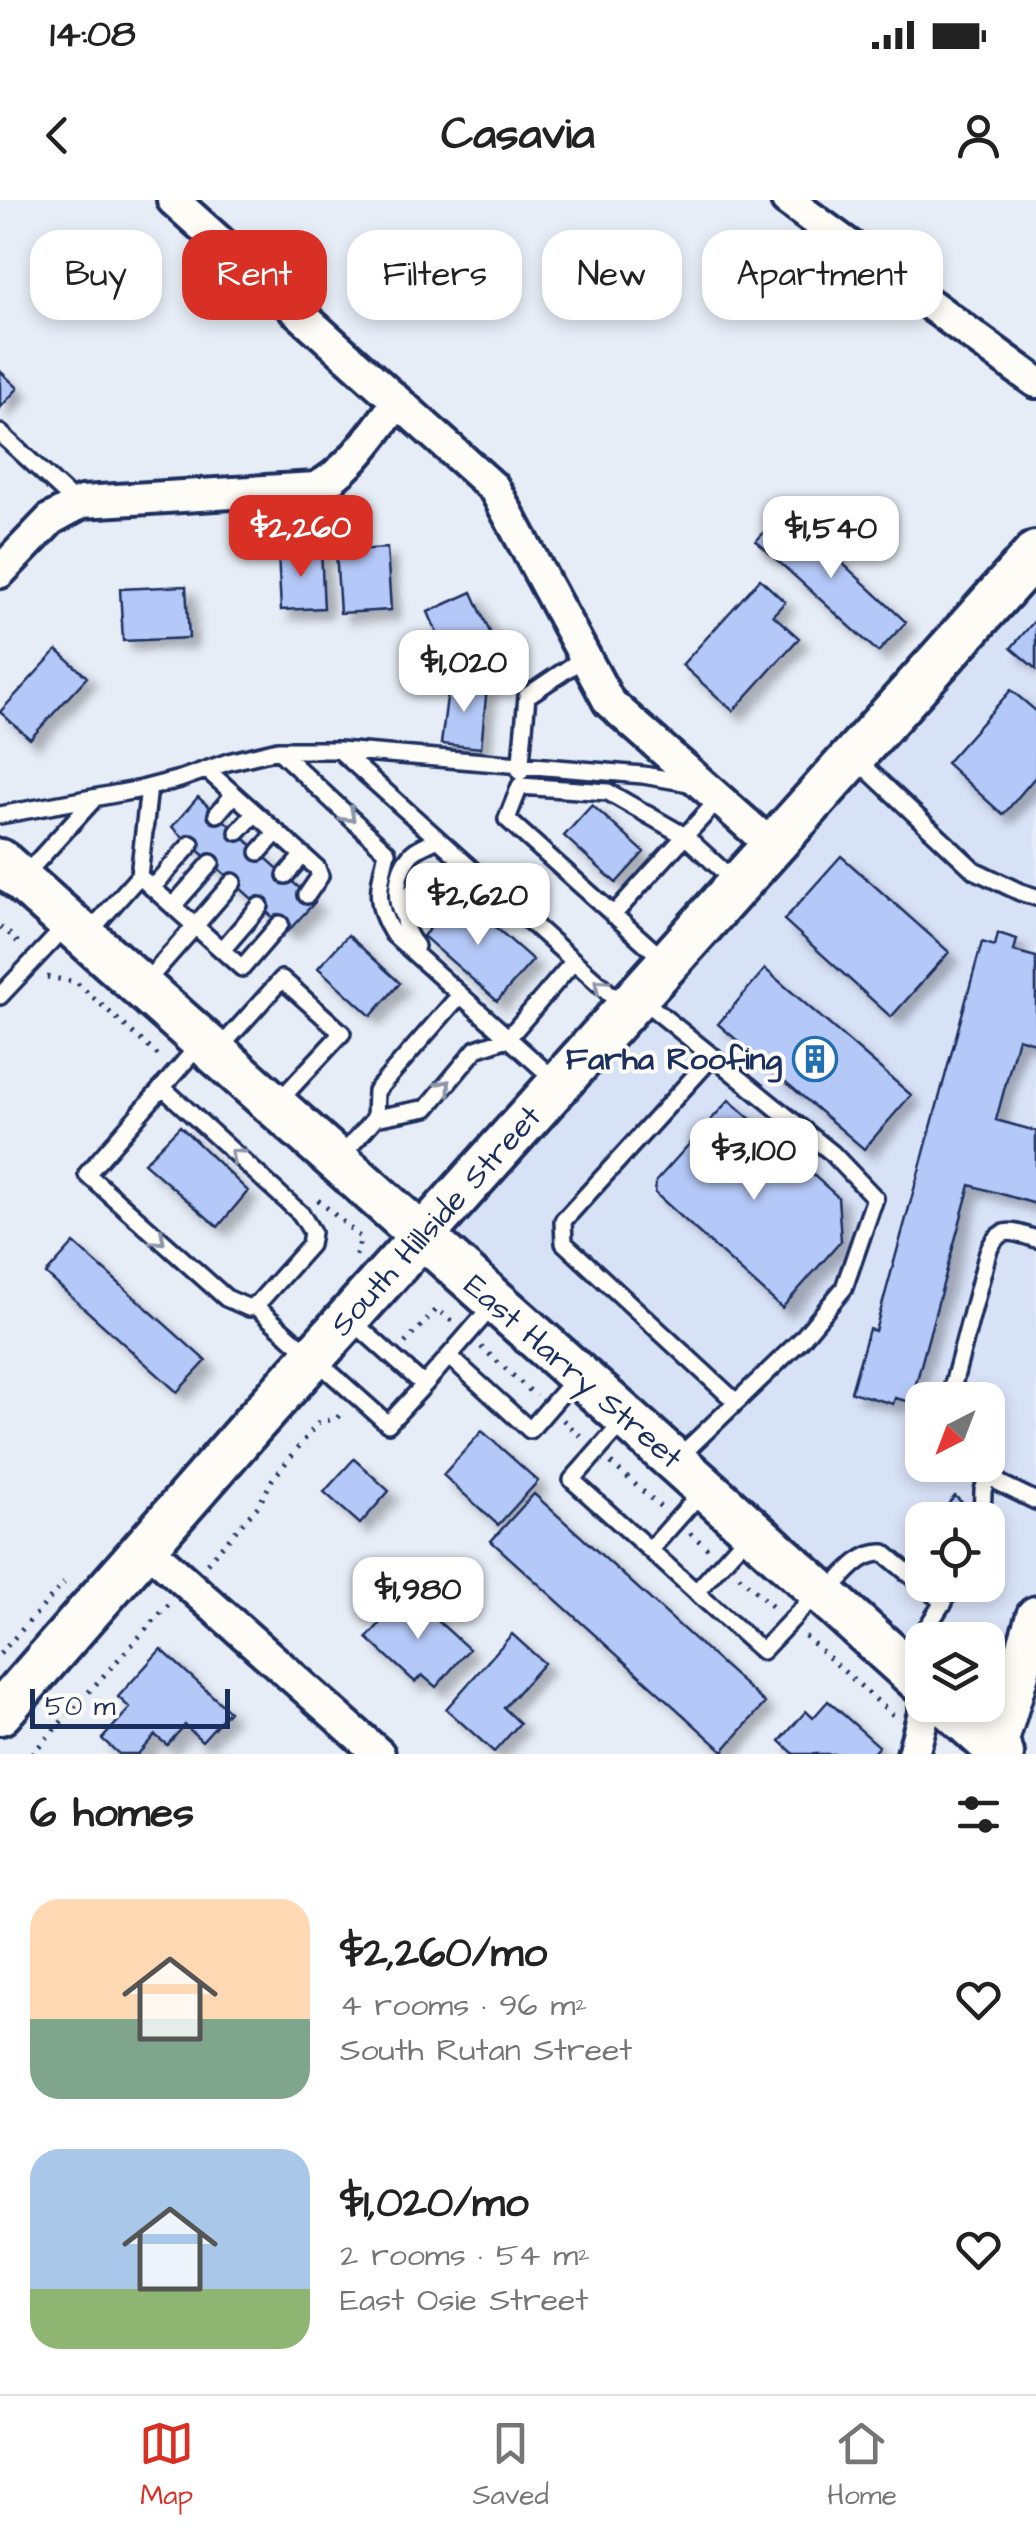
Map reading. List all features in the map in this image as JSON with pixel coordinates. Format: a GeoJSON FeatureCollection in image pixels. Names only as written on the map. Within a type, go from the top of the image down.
{"type":"FeatureCollection","features":[{"type":"Feature","properties":{"kind":"main road","name":"South Hillside Street"},"geometry":{"type":"LineString","coordinates":[[0,1712],[1036,553]]}},
{"type":"Feature","properties":{"kind":"main road","name":"East Harry Street"},"geometry":{"type":"LineString","coordinates":[[10,870],[905,1667]]}},
{"type":"Feature","properties":{"kind":"main road"},"geometry":{"type":"LineString","coordinates":[[965,1722],[998,1752]]}},
{"type":"Feature","properties":{"kind":"street"},"geometry":{"type":"LineString","coordinates":[[173,200],[494,488],[609,702],[772,846]]}},
{"type":"Feature","properties":{"kind":"street"},"geometry":{"type":"LineString","coordinates":[[787,200],[1036,382]]}},
{"type":"Feature","properties":{"kind":"street"},"geometry":{"type":"LineString","coordinates":[[0,572],[51,519],[82,502],[316,488],[346,468],[398,402]]}},
{"type":"Feature","properties":{"kind":"street"},"geometry":{"type":"LineString","coordinates":[[146,1547],[379,1754]]}},
{"type":"Feature","properties":{"kind":"street"},"geometry":{"type":"LineString","coordinates":[[998,1752],[1036,1616]]}},
{"type":"Feature","properties":{"kind":"street"},"geometry":{"type":"LineString","coordinates":[[913,1722],[913,1754]]}},
{"type":"Feature","properties":{"kind":"lane"},"geometry":{"type":"LineString","coordinates":[[0,433],[78,504]]}},
{"type":"Feature","properties":{"kind":"lane"},"geometry":{"type":"LineString","coordinates":[[585,657],[527,696],[520,786],[507,819],[667,964]]}},
{"type":"Feature","properties":{"kind":"lane"},"geometry":{"type":"LineString","coordinates":[[278,750],[387,852],[378,893],[382,917],[393,934],[559,1084]]}},
{"type":"Feature","properties":{"kind":"lane"},"geometry":{"type":"LineString","coordinates":[[0,815],[149,788],[278,750],[339,750],[640,776],[711,792],[685,836],[614,915]]}},
{"type":"Feature","properties":{"kind":"lane"},"geometry":{"type":"LineString","coordinates":[[339,750],[574,961],[713,1056],[832,1152],[874,1198],[844,1288],[800,1340],[736,1402],[690,1474],[676,1521],[650,1550]]}},
{"type":"Feature","properties":{"kind":"lane"},"geometry":{"type":"LineString","coordinates":[[853,756],[974,870],[1036,896]]}},
{"type":"Feature","properties":{"kind":"lane"},"geometry":{"type":"LineString","coordinates":[[207,770],[318,868],[320,876],[307,894]]}},
{"type":"Feature","properties":{"kind":"lane"},"geometry":{"type":"LineString","coordinates":[[636,808],[640,776]]}},
{"type":"Feature","properties":{"kind":"lane"},"geometry":{"type":"LineString","coordinates":[[520,786],[608,792],[685,836],[738,884]]}},
{"type":"Feature","properties":{"kind":"lane"},"geometry":{"type":"LineString","coordinates":[[145,882],[149,788]]}},
{"type":"Feature","properties":{"kind":"lane"},"geometry":{"type":"LineString","coordinates":[[216,814],[234,794]]}},
{"type":"Feature","properties":{"kind":"lane"},"geometry":{"type":"LineString","coordinates":[[10,870],[95,798]]}},
{"type":"Feature","properties":{"kind":"lane"},"geometry":{"type":"LineString","coordinates":[[238,832],[256,812]]}},
{"type":"Feature","properties":{"kind":"lane"},"geometry":{"type":"LineString","coordinates":[[260,852],[277,832]]}},
{"type":"Feature","properties":{"kind":"lane"},"geometry":{"type":"LineString","coordinates":[[438,839],[409,856],[399,875],[398,906],[407,935],[444,981]]}},
{"type":"Feature","properties":{"kind":"lane"},"geometry":{"type":"LineString","coordinates":[[0,996],[77,930],[190,844]]}},
{"type":"Feature","properties":{"kind":"lane"},"geometry":{"type":"LineString","coordinates":[[286,876],[303,856]]}},
{"type":"Feature","properties":{"kind":"lane"},"geometry":{"type":"LineString","coordinates":[[173,906],[211,863]]}},
{"type":"Feature","properties":{"kind":"lane"},"geometry":{"type":"LineString","coordinates":[[402,914],[413,888],[446,871],[472,869]]}},
{"type":"Feature","properties":{"kind":"lane"},"geometry":{"type":"LineString","coordinates":[[145,882],[242,968],[280,924]]}},
{"type":"Feature","properties":{"kind":"lane"},"geometry":{"type":"LineString","coordinates":[[142,987],[233,882]]}},
{"type":"Feature","properties":{"kind":"lane"},"geometry":{"type":"LineString","coordinates":[[222,950],[260,906]]}},
{"type":"Feature","properties":{"kind":"lane"},"geometry":{"type":"LineString","coordinates":[[337,1162],[375,1118],[427,1108],[476,1049],[508,1038],[574,961]]}},
{"type":"Feature","properties":{"kind":"lane"},"geometry":{"type":"LineString","coordinates":[[162,1087],[301,1214],[312,1232],[310,1245],[249,1308],[226,1298],[86,1174],[162,1087],[282,979],[342,1032],[274,1106]]}},
{"type":"Feature","properties":{"kind":"lane"},"geometry":{"type":"LineString","coordinates":[[375,1118],[376,1091],[460,995]]}},
{"type":"Feature","properties":{"kind":"lane"},"geometry":{"type":"LineString","coordinates":[[713,1056],[563,1221],[564,1244],[736,1402]]}},
{"type":"Feature","properties":{"kind":"lane"},"geometry":{"type":"LineString","coordinates":[[954,1382],[993,1240],[1003,1232],[1036,1239]]}},
{"type":"Feature","properties":{"kind":"lane"},"geometry":{"type":"LineString","coordinates":[[254,1305],[388,1424],[495,1302]]}},
{"type":"Feature","properties":{"kind":"lane"},"geometry":{"type":"LineString","coordinates":[[349,1318],[424,1385]]}},
{"type":"Feature","properties":{"kind":"lane"},"geometry":{"type":"LineString","coordinates":[[449,1356],[530,1430],[577,1375]]}},
{"type":"Feature","properties":{"kind":"lane"},"geometry":{"type":"LineString","coordinates":[[628,1417],[572,1480],[762,1651],[854,1564],[877,1552],[884,1553],[944,1603],[936,1622]]}},
{"type":"Feature","properties":{"kind":"lane"},"geometry":{"type":"LineString","coordinates":[[1000,1482],[1036,1501]]}},
{"type":"Feature","properties":{"kind":"lane"},"geometry":{"type":"LineString","coordinates":[[696,1592],[752,1530]]}},
{"type":"Feature","properties":{"kind":"path"},"geometry":{"type":"LineString","coordinates":[[393,1357],[437,1308],[789,1622],[905,1707]]}},
{"type":"Feature","properties":{"kind":"path"},"geometry":{"type":"LineString","coordinates":[[32,1754],[259,1506],[272,1480],[318,1423],[337,1418],[356,1397]]}},
{"type":"Feature","properties":{"kind":"shaded area"},"geometry":{"type":"Polygon","coordinates":[[[1036,559],[1036,1616],[1005,1722],[1005,1622],[905,1622],[905,1668],[421,1237],[1036,559]]]}},
{"type":"Feature","properties":{"kind":"shaded area"},"geometry":{"type":"Polygon","coordinates":[[[966,1722],[1005,1722],[997,1749],[966,1722]]]}},
{"type":"Feature","properties":{"kind":"building"},"geometry":{"type":"Polygon","coordinates":[[[0,371],[18,388],[0,408],[0,371]]]}},
{"type":"Feature","properties":{"kind":"building"},"geometry":{"type":"Polygon","coordinates":[[[785,510],[906,622],[878,652],[756,541],[785,510]]]}},
{"type":"Feature","properties":{"kind":"building"},"geometry":{"type":"Polygon","coordinates":[[[387,548],[391,610],[340,613],[336,551],[387,548]]]}},
{"type":"Feature","properties":{"kind":"building"},"geometry":{"type":"Polygon","coordinates":[[[321,550],[324,608],[281,610],[278,553],[321,550]]]}},
{"type":"Feature","properties":{"kind":"building"},"geometry":{"type":"Polygon","coordinates":[[[760,579],[785,602],[773,615],[799,638],[733,711],[682,665],[760,579]]]}},
{"type":"Feature","properties":{"kind":"building"},"geometry":{"type":"Polygon","coordinates":[[[186,586],[189,638],[123,641],[120,589],[186,586]]]}},
{"type":"Feature","properties":{"kind":"building"},"geometry":{"type":"Polygon","coordinates":[[[472,592],[497,648],[452,668],[428,612],[472,592]]]}},
{"type":"Feature","properties":{"kind":"building"},"geometry":{"type":"Polygon","coordinates":[[[1036,619],[1036,669],[1011,648],[1036,619]]]}},
{"type":"Feature","properties":{"kind":"building"},"geometry":{"type":"Polygon","coordinates":[[[57,650],[87,677],[30,739],[0,712],[57,650]]]}},
{"type":"Feature","properties":{"kind":"building"},"geometry":{"type":"Polygon","coordinates":[[[449,682],[487,686],[481,748],[441,744],[449,682]]]}},
{"type":"Feature","properties":{"kind":"building"},"geometry":{"type":"Polygon","coordinates":[[[1011,690],[1036,711],[1036,776],[1003,815],[946,763],[1011,690]]]}},
{"type":"Feature","properties":{"kind":"building"},"geometry":{"type":"Polygon","coordinates":[[[198,797],[315,902],[288,931],[172,827],[198,797]]]}},
{"type":"Feature","properties":{"kind":"building"},"geometry":{"type":"Polygon","coordinates":[[[592,805],[644,852],[616,883],[564,836],[592,805]]]}},
{"type":"Feature","properties":{"kind":"building"},"geometry":{"type":"Polygon","coordinates":[[[841,856],[949,952],[891,1017],[784,920],[841,856]]]}},
{"type":"Feature","properties":{"kind":"building"},"geometry":{"type":"Polygon","coordinates":[[[460,896],[533,960],[497,1001],[423,936],[460,896]]]}},
{"type":"Feature","properties":{"kind":"building"},"geometry":{"type":"Polygon","coordinates":[[[998,933],[1017,939],[1014,951],[1036,957],[1036,1040],[1035,1043],[1018,1038],[996,1120],[1036,1131],[1036,1204],[970,1185],[916,1382],[905,1382],[905,1400],[895,1398],[893,1404],[851,1392],[869,1329],[875,1331],[982,942],[995,946],[998,933]]]}},
{"type":"Feature","properties":{"kind":"building"},"geometry":{"type":"Polygon","coordinates":[[[348,935],[400,983],[371,1016],[318,968],[348,935]]]}},
{"type":"Feature","properties":{"kind":"building","name":"Farha Roofing"},"geometry":{"type":"Polygon","coordinates":[[[765,969],[911,1095],[864,1149],[718,1024],[765,969]]]}},
{"type":"Feature","properties":{"kind":"building"},"geometry":{"type":"Polygon","coordinates":[[[729,1100],[838,1197],[841,1241],[782,1308],[655,1193],[656,1181],[729,1100]]]}},
{"type":"Feature","properties":{"kind":"building"},"geometry":{"type":"Polygon","coordinates":[[[180,1126],[248,1191],[218,1227],[144,1163],[180,1126]]]}},
{"type":"Feature","properties":{"kind":"building"},"geometry":{"type":"Polygon","coordinates":[[[74,1243],[206,1361],[177,1392],[46,1274],[74,1243]]]}},
{"type":"Feature","properties":{"kind":"building"},"geometry":{"type":"Polygon","coordinates":[[[482,1431],[538,1481],[498,1525],[443,1475],[482,1431]]]}},
{"type":"Feature","properties":{"kind":"building"},"geometry":{"type":"Polygon","coordinates":[[[354,1459],[389,1491],[360,1524],[324,1492],[354,1459]]]}},
{"type":"Feature","properties":{"kind":"building"},"geometry":{"type":"Polygon","coordinates":[[[534,1494],[765,1703],[723,1751],[491,1541],[534,1494]]]}},
{"type":"Feature","properties":{"kind":"building"},"geometry":{"type":"Polygon","coordinates":[[[407,1593],[469,1649],[436,1687],[422,1675],[415,1682],[367,1638],[407,1593]]]}},
{"type":"Feature","properties":{"kind":"building"},"geometry":{"type":"Polygon","coordinates":[[[512,1634],[544,1663],[504,1708],[520,1723],[494,1752],[446,1709],[512,1634]]]}},
{"type":"Feature","properties":{"kind":"building"},"geometry":{"type":"Polygon","coordinates":[[[161,1649],[229,1711],[202,1741],[185,1725],[167,1745],[155,1735],[138,1754],[119,1754],[102,1739],[130,1708],[118,1697],[161,1649]]]}},
{"type":"Feature","properties":{"kind":"building"},"geometry":{"type":"Polygon","coordinates":[[[828,1701],[879,1746],[872,1754],[794,1754],[780,1741],[806,1711],[813,1718],[828,1701]]]}},
{"type":"Feature","properties":{"kind":"place","name":"Farha Roofing"},"geometry":{"type":"Point","coordinates":[815,1059]}}]}
